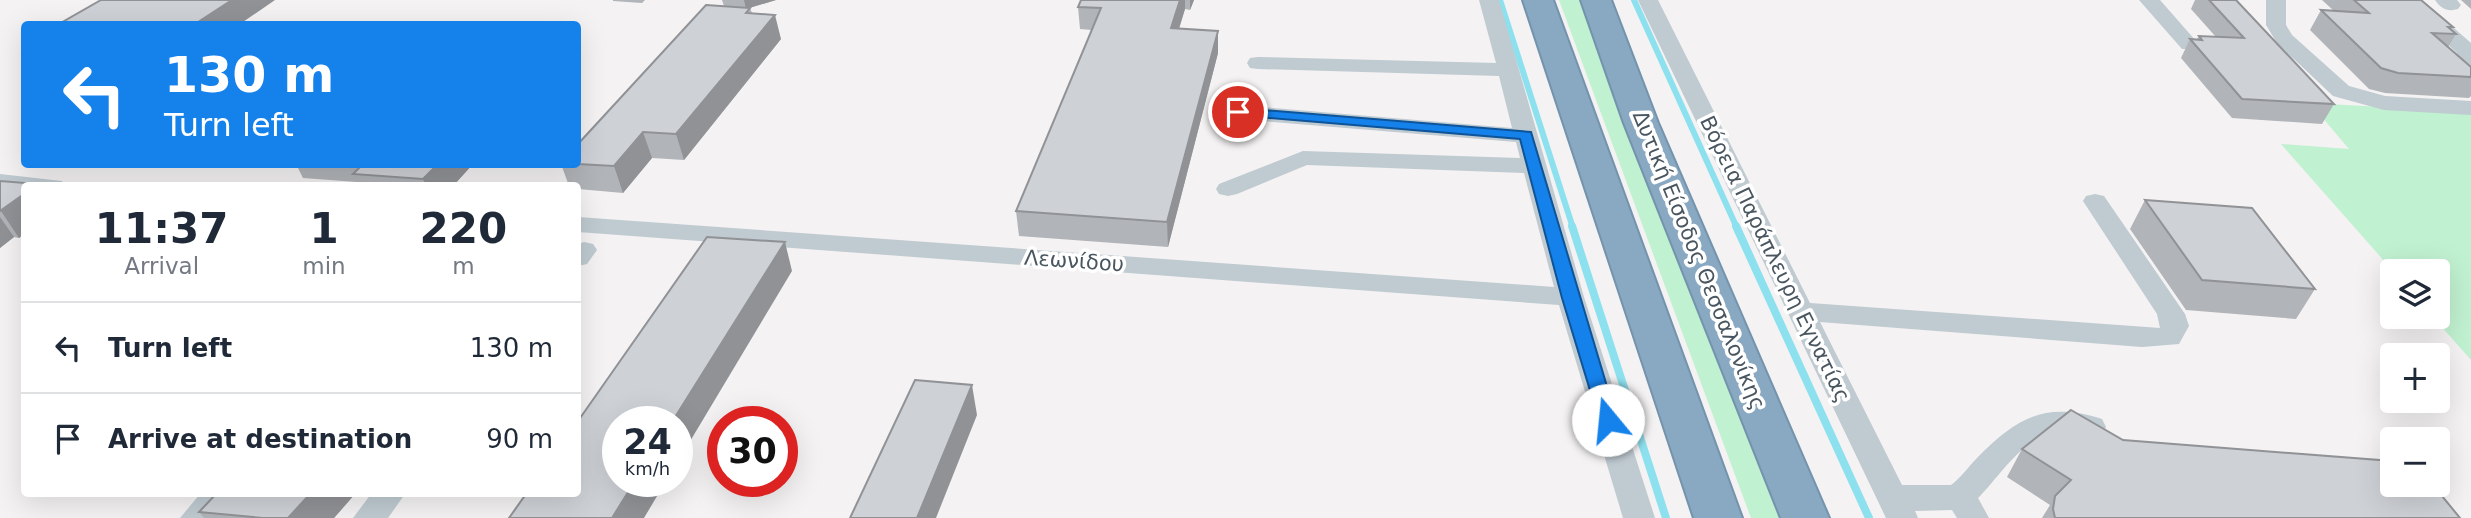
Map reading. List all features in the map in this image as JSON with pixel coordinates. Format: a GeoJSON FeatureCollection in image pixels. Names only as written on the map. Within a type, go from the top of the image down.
{"type":"FeatureCollection","features":[{"type":"Feature","properties":{"kind":"highway"},"geometry":{"type":"LineString","coordinates":[[1538,0],[1718,518]]}},
{"type":"Feature","properties":{"kind":"highway","name":"Δυτική Είσοδος Θεσσαλονίκης"},"geometry":{"type":"LineString","coordinates":[[1596,0],[1641,123],[1805,518]]}},
{"type":"Feature","properties":{"kind":"street"},"geometry":{"type":"LineString","coordinates":[[1489,0],[1570,298],[1639,518]]}},
{"type":"Feature","properties":{"kind":"street","name":"Βόρεια Παράπλευρη Εγνατίας"},"geometry":{"type":"LineString","coordinates":[[1648,0],[1897,508]]}},
{"type":"Feature","properties":{"kind":"street"},"geometry":{"type":"LineString","coordinates":[[2276,0],[2276,25],[2284,39],[2341,91],[2384,103],[2471,108]]}},
{"type":"Feature","properties":{"kind":"street"},"geometry":{"type":"LineString","coordinates":[[1258,62],[1508,70]]}},
{"type":"Feature","properties":{"kind":"street"},"geometry":{"type":"LineString","coordinates":[[1238,112],[1493,135],[1526,135]]}},
{"type":"Feature","properties":{"kind":"street"},"geometry":{"type":"LineString","coordinates":[[1228,190],[1303,158],[1534,166]]}},
{"type":"Feature","properties":{"kind":"street"},"geometry":{"type":"LineString","coordinates":[[0,181],[21,183]]}},
{"type":"Feature","properties":{"kind":"street"},"geometry":{"type":"LineString","coordinates":[[1799,311],[2142,338],[2169,337],[2175,326],[2171,314],[2095,201]]}},
{"type":"Feature","properties":{"kind":"street","name":"Λεωνίδου"},"geometry":{"type":"LineString","coordinates":[[581,225],[1570,298]]}},
{"type":"Feature","properties":{"kind":"street"},"geometry":{"type":"LineString","coordinates":[[1897,508],[1941,498],[1966,507],[2006,447],[2042,422],[2060,420],[2083,424],[2115,439]]}},
{"type":"Feature","properties":{"kind":"street"},"geometry":{"type":"LineString","coordinates":[[196,518],[216,497]]}},
{"type":"Feature","properties":{"kind":"street"},"geometry":{"type":"LineString","coordinates":[[369,518],[386,497]]}},
{"type":"Feature","properties":{"kind":"lane"},"geometry":{"type":"LineString","coordinates":[[2149,0],[2189,45]]}},
{"type":"Feature","properties":{"kind":"lane"},"geometry":{"type":"LineString","coordinates":[[2410,0],[2467,51],[2468,62],[2465,68],[2471,74]]}},
{"type":"Feature","properties":{"kind":"green space"},"geometry":{"type":"Polygon","coordinates":[[[1559,0],[1579,0],[1784,518],[1751,518],[1559,0]]]}},
{"type":"Feature","properties":{"kind":"green space"},"geometry":{"type":"Polygon","coordinates":[[[2310,103],[2471,112],[2471,360],[2444,329],[2450,329],[2450,259],[2382,259],[2281,144],[2349,149],[2310,103]]]}},
{"type":"Feature","properties":{"kind":"building"},"geometry":{"type":"Polygon","coordinates":[[[101,0],[232,0],[200,21],[64,21],[101,0]]]}},
{"type":"Feature","properties":{"kind":"building"},"geometry":{"type":"Polygon","coordinates":[[[1081,0],[1180,0],[1171,28],[1218,31],[1167,222],[1016,211],[1101,8],[1078,7],[1081,0]]]}},
{"type":"Feature","properties":{"kind":"building"},"geometry":{"type":"Polygon","coordinates":[[[2209,0],[2236,0],[2334,104],[2242,99],[2190,39],[2202,40],[2199,36],[2244,38],[2209,0]]]}},
{"type":"Feature","properties":{"kind":"building"},"geometry":{"type":"Polygon","coordinates":[[[2354,0],[2421,0],[2453,27],[2448,27],[2456,34],[2432,33],[2471,67],[2471,77],[2398,73],[2381,68],[2321,10],[2369,13],[2354,0]]]}},
{"type":"Feature","properties":{"kind":"building"},"geometry":{"type":"Polygon","coordinates":[[[706,5],[750,8],[746,13],[775,15],[676,134],[643,132],[614,166],[581,164],[581,141],[706,5]]]}},
{"type":"Feature","properties":{"kind":"building"},"geometry":{"type":"Polygon","coordinates":[[[359,168],[434,168],[423,179],[353,174],[359,168]]]}},
{"type":"Feature","properties":{"kind":"building"},"geometry":{"type":"Polygon","coordinates":[[[0,181],[21,183],[21,196],[0,211],[0,181]]]}},
{"type":"Feature","properties":{"kind":"building"},"geometry":{"type":"Polygon","coordinates":[[[2145,200],[2252,208],[2315,289],[2202,280],[2145,200]]]}},
{"type":"Feature","properties":{"kind":"building"},"geometry":{"type":"Polygon","coordinates":[[[707,237],[785,242],[682,406],[602,406],[602,497],[625,497],[612,518],[509,518],[524,497],[581,497],[581,417],[707,237]]]}},
{"type":"Feature","properties":{"kind":"building"},"geometry":{"type":"Polygon","coordinates":[[[915,380],[972,385],[917,518],[850,518],[915,380]]]}},
{"type":"Feature","properties":{"kind":"building"},"geometry":{"type":"Polygon","coordinates":[[[2071,410],[2123,440],[2380,460],[2380,497],[2443,497],[2460,518],[2055,518],[2055,496],[2071,480],[2022,449],[2071,410]]]}},
{"type":"Feature","properties":{"kind":"building"},"geometry":{"type":"Polygon","coordinates":[[[213,497],[307,497],[288,518],[199,512],[213,497]]]}},
{"type":"Feature","properties":{"kind":"waterway"},"geometry":{"type":"LineString","coordinates":[[1500,0],[1573,228]]}},
{"type":"Feature","properties":{"kind":"waterway"},"geometry":{"type":"LineString","coordinates":[[1634,0],[1737,228]]}},
{"type":"Feature","properties":{"kind":"waterway"},"geometry":{"type":"LineString","coordinates":[[1572,226],[1666,518]]}},
{"type":"Feature","properties":{"kind":"waterway"},"geometry":{"type":"LineString","coordinates":[[1736,226],[1869,518]]}},
{"type":"Feature","properties":{"kind":"route"},"geometry":{"type":"LineString","coordinates":[[1238,112],[1493,135],[1526,135],[1570,298],[1608,420]]}}]}
